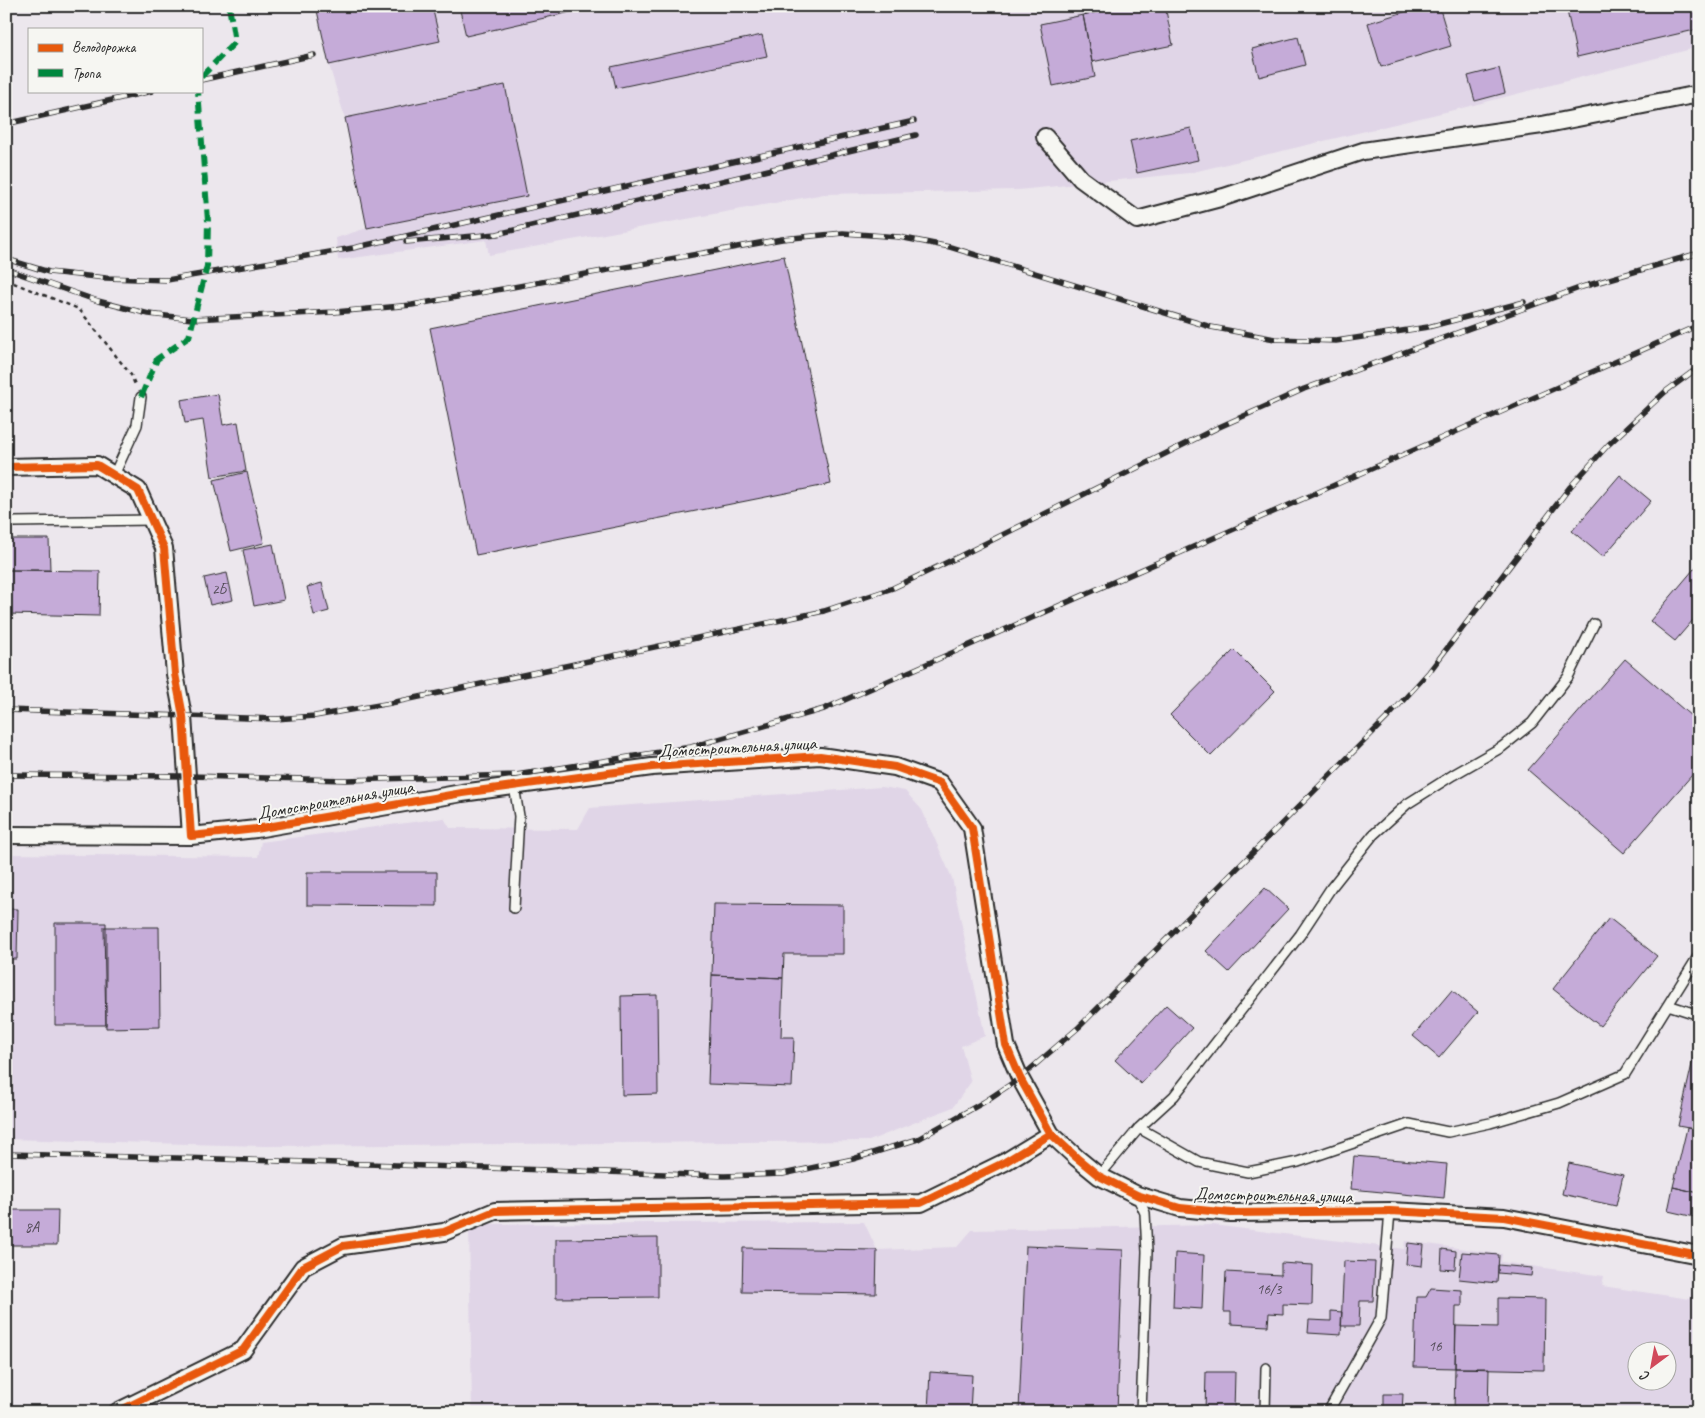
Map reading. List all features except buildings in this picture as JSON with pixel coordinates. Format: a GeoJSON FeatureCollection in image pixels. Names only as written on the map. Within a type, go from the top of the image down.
{"type":"FeatureCollection","features":[{"type":"Feature","properties":{"kind":"street"},"geometry":{"type":"LineString","coordinates":[[1045,137],[1081,179],[1138,220],[1224,197],[1363,151],[1542,125],[1699,94]]}},
{"type":"Feature","properties":{"kind":"street"},"geometry":{"type":"LineString","coordinates":[[6,467],[97,465],[138,490],[164,548],[176,674],[183,716],[191,836]]}},
{"type":"Feature","properties":{"kind":"street","name":"Домостроительная улица"},"geometry":{"type":"LineString","coordinates":[[6,835],[191,836],[256,829],[462,793],[652,767],[820,756],[895,766],[940,783],[972,828],[1006,1045],[1020,1078],[1051,1134],[1100,1176],[1137,1195],[1180,1208],[1231,1213],[1390,1211],[1504,1217],[1699,1255]]}},
{"type":"Feature","properties":{"kind":"street"},"geometry":{"type":"LineString","coordinates":[[117,1412],[243,1350],[303,1267],[343,1246],[444,1232],[495,1211],[920,1203],[1005,1162],[1051,1134]]}},
{"type":"Feature","properties":{"kind":"lane"},"geometry":{"type":"LineString","coordinates":[[114,475],[137,425],[141,397]]}},
{"type":"Feature","properties":{"kind":"lane"},"geometry":{"type":"LineString","coordinates":[[14,522],[153,520]]}},
{"type":"Feature","properties":{"kind":"lane"},"geometry":{"type":"LineString","coordinates":[[1100,1176],[1139,1128],[1174,1096],[1300,935],[1331,888],[1373,836],[1407,804],[1502,747],[1532,723],[1568,677],[1594,624]]}},
{"type":"Feature","properties":{"kind":"lane"},"geometry":{"type":"LineString","coordinates":[[514,786],[519,816],[514,908]]}},
{"type":"Feature","properties":{"kind":"lane"},"geometry":{"type":"LineString","coordinates":[[1139,1128],[1199,1162],[1248,1172],[1298,1162],[1409,1124],[1448,1132],[1490,1123],[1559,1103],[1625,1074],[1699,955]]}},
{"type":"Feature","properties":{"kind":"lane"},"geometry":{"type":"LineString","coordinates":[[1668,1005],[1699,1015]]}},
{"type":"Feature","properties":{"kind":"lane"},"geometry":{"type":"LineString","coordinates":[[1137,1195],[1145,1213],[1147,1252],[1141,1412]]}},
{"type":"Feature","properties":{"kind":"lane"},"geometry":{"type":"LineString","coordinates":[[1328,1412],[1381,1318],[1390,1211]]}},
{"type":"Feature","properties":{"kind":"lane"},"geometry":{"type":"LineString","coordinates":[[1265,1412],[1266,1368]]}},
{"type":"Feature","properties":{"kind":"path"},"geometry":{"type":"LineString","coordinates":[[6,280],[79,310],[131,375],[141,397]]}},
{"type":"Feature","properties":{"kind":"shaded area"},"geometry":{"type":"Polygon","coordinates":[[[316,6],[1699,6],[1699,47],[1462,108],[1189,173],[1018,190],[824,194],[489,255],[486,240],[338,260],[336,238],[367,228],[345,118],[329,65],[316,6]]]}},
{"type":"Feature","properties":{"kind":"shaded area"},"geometry":{"type":"Polygon","coordinates":[[[882,787],[905,791],[922,810],[952,878],[985,1036],[961,1046],[971,1082],[953,1107],[869,1141],[265,1146],[6,1139],[6,854],[258,857],[261,842],[444,818],[450,828],[578,829],[590,808],[882,787]]]}},
{"type":"Feature","properties":{"kind":"shaded area"},"geometry":{"type":"Polygon","coordinates":[[[864,1222],[877,1250],[957,1247],[972,1230],[1213,1225],[1404,1249],[1405,1241],[1502,1254],[1501,1262],[1604,1276],[1602,1286],[1690,1299],[1693,1287],[1699,1288],[1699,1412],[472,1412],[469,1224],[864,1222]]]}},
{"type":"Feature","properties":{"kind":"railway"},"geometry":{"type":"LineString","coordinates":[[202,80],[314,55]]}},
{"type":"Feature","properties":{"kind":"railway"},"geometry":{"type":"LineString","coordinates":[[6,124],[148,92]]}},
{"type":"Feature","properties":{"kind":"railway"},"geometry":{"type":"LineString","coordinates":[[6,259],[49,272],[106,278],[167,280],[353,248],[914,121]]}},
{"type":"Feature","properties":{"kind":"railway"},"geometry":{"type":"LineString","coordinates":[[406,242],[497,234],[916,135]]}},
{"type":"Feature","properties":{"kind":"railway"},"geometry":{"type":"LineString","coordinates":[[6,269],[98,301],[149,314],[192,319],[335,312],[412,305],[782,239],[843,233],[899,237],[950,247],[1211,327],[1275,339],[1336,341],[1428,327],[1524,302]]}},
{"type":"Feature","properties":{"kind":"railway"},"geometry":{"type":"LineString","coordinates":[[6,710],[276,719],[315,716],[391,703],[824,611],[893,588],[1217,428],[1304,389],[1582,287],[1699,253]]}},
{"type":"Feature","properties":{"kind":"railway"},"geometry":{"type":"LineString","coordinates":[[6,775],[188,776],[346,780],[516,775],[691,747],[824,709],[1699,325]]}},
{"type":"Feature","properties":{"kind":"railway"},"geometry":{"type":"LineString","coordinates":[[6,1154],[219,1159],[724,1176],[783,1174],[853,1159],[918,1139],[984,1102],[1020,1078],[1079,1027],[1388,717],[1429,672],[1570,487],[1608,445],[1665,392],[1699,367]]}},
{"type":"Feature","properties":{"kind":"marked path"},"geometry":{"type":"LineString","coordinates":[[202,76],[235,42],[229,6]]}},
{"type":"Feature","properties":{"kind":"marked path"},"geometry":{"type":"LineString","coordinates":[[141,397],[157,359],[189,337],[207,266],[208,221],[198,92]]}},
{"type":"Feature","properties":{"kind":"cycle path"},"geometry":{"type":"LineString","coordinates":[[6,467],[97,465],[138,490],[164,548],[175,674],[183,716],[191,836],[256,829],[462,793],[652,767],[820,756],[895,767],[940,783],[972,828],[1006,1045],[1020,1078],[1051,1134],[1099,1176],[1137,1195],[1180,1208],[1231,1213],[1390,1211],[1504,1217],[1699,1255]]}},
{"type":"Feature","properties":{"kind":"cycle path"},"geometry":{"type":"LineString","coordinates":[[117,1412],[243,1350],[303,1267],[343,1246],[444,1232],[495,1211],[921,1203],[1005,1162],[1051,1134]]}}]}
